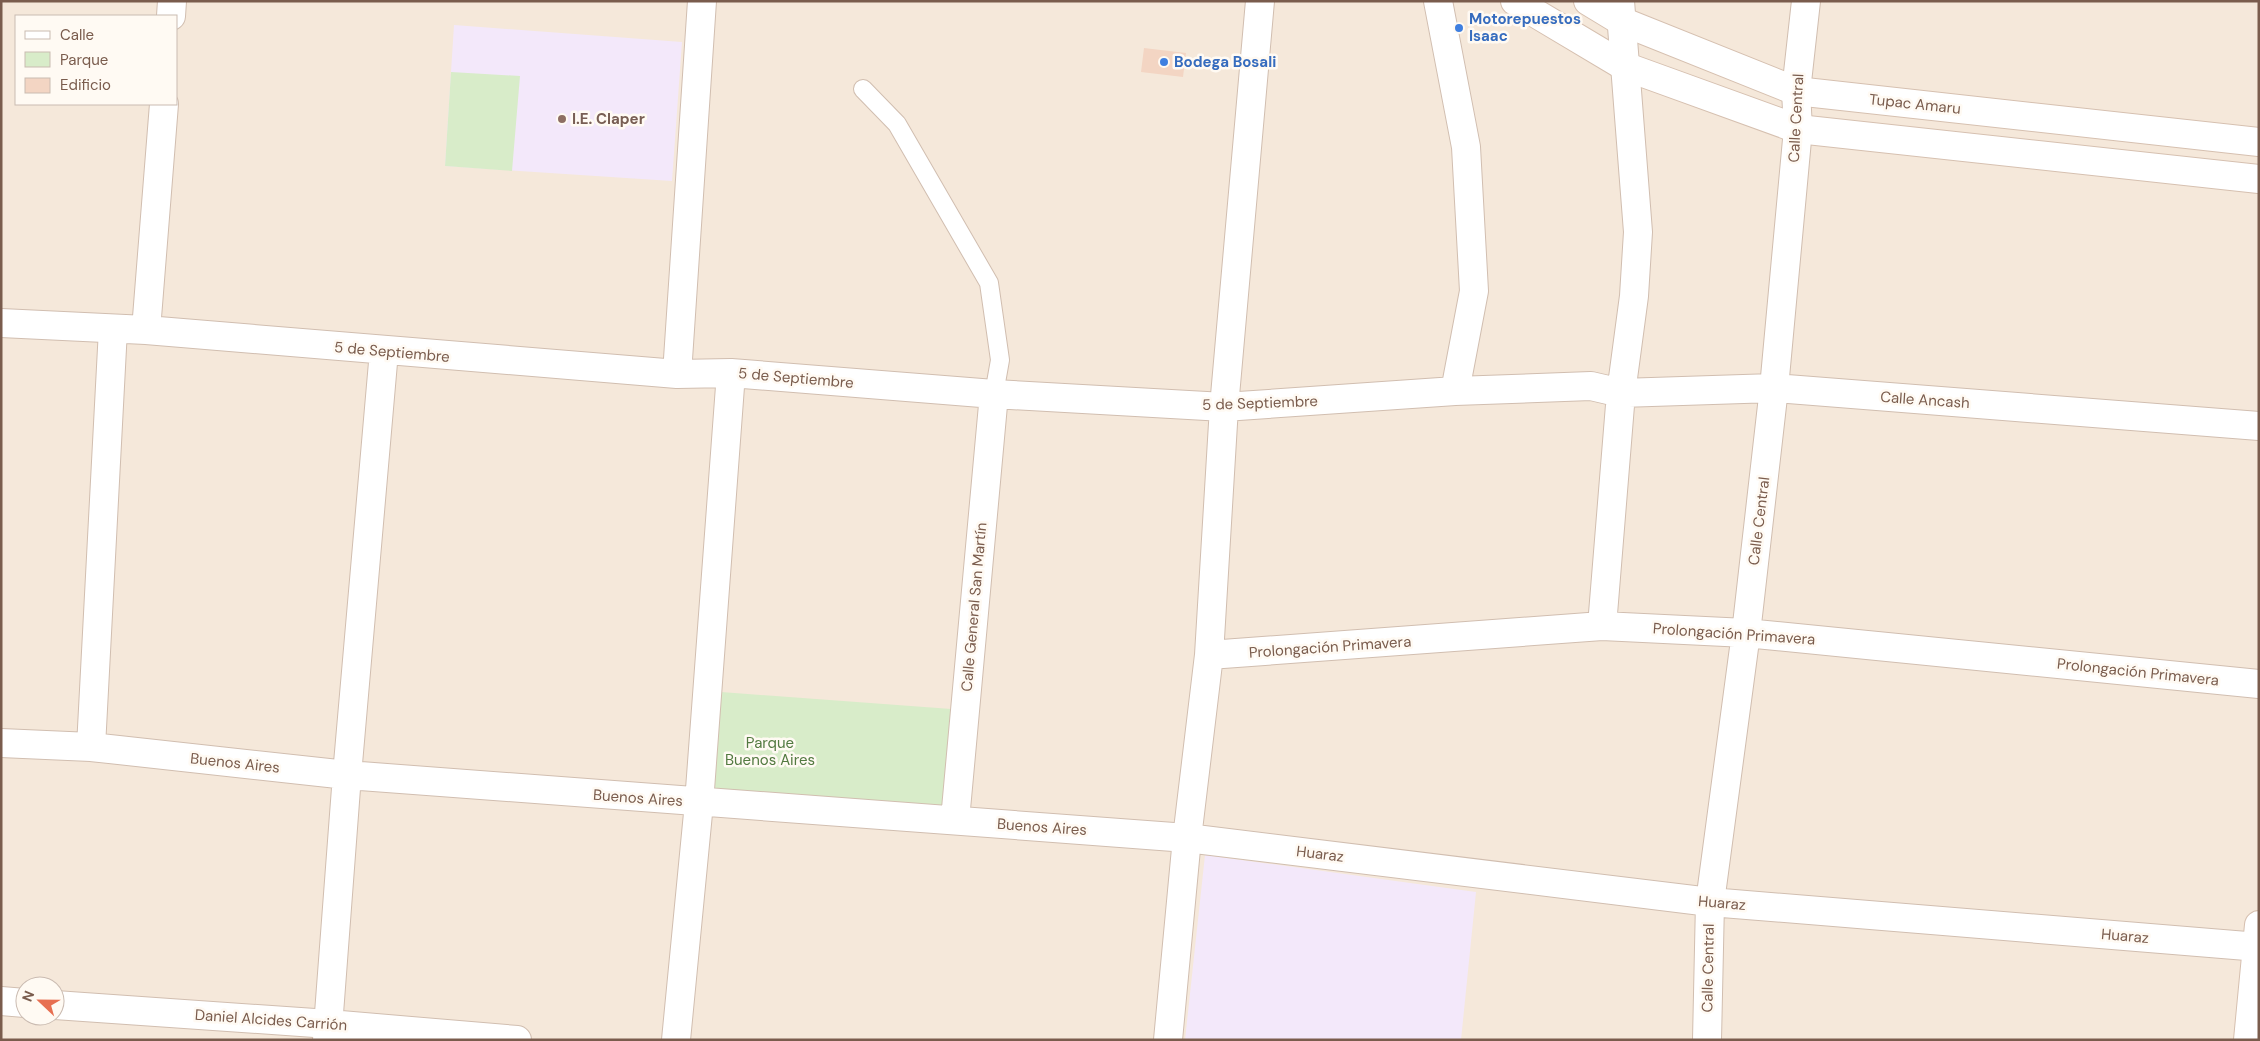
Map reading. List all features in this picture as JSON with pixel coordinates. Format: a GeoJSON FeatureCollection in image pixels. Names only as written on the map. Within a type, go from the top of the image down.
{"type":"FeatureCollection","features":[{"type":"Feature","properties":{"kind":"street"},"geometry":{"type":"LineString","coordinates":[[171,15],[172,1]]}},
{"type":"Feature","properties":{"kind":"street"},"geometry":{"type":"LineString","coordinates":[[677,374],[702,1]]}},
{"type":"Feature","properties":{"kind":"street"},"geometry":{"type":"LineString","coordinates":[[1168,1040],[1187,838],[1209,655],[1224,407],[1260,1]]}},
{"type":"Feature","properties":{"kind":"street"},"geometry":{"type":"LineString","coordinates":[[1438,1],[1466,147],[1474,291],[1455,391]]}},
{"type":"Feature","properties":{"kind":"street"},"geometry":{"type":"LineString","coordinates":[[1515,1],[1624,66],[1798,129],[2259,179]]}},
{"type":"Feature","properties":{"kind":"street","name":"Tupac Amaru"},"geometry":{"type":"LineString","coordinates":[[1588,1],[1620,11],[1796,90],[2259,142]]}},
{"type":"Feature","properties":{"kind":"street","name":"Calle Central"},"geometry":{"type":"LineString","coordinates":[[1706,1040],[1710,902],[1746,633],[1774,388],[1798,129],[1796,90],[1806,1]]}},
{"type":"Feature","properties":{"kind":"street"},"geometry":{"type":"LineString","coordinates":[[1602,626],[1621,393],[1634,296],[1638,232],[1620,11]]}},
{"type":"Feature","properties":{"kind":"street"},"geometry":{"type":"LineString","coordinates":[[146,330],[164,105]]}},
{"type":"Feature","properties":{"kind":"street","name":"5 de Septiembre"},"geometry":{"type":"LineString","coordinates":[[1,323],[146,330],[677,374],[730,373],[994,394],[1224,407],[1455,391],[1592,386]]}},
{"type":"Feature","properties":{"kind":"street"},"geometry":{"type":"LineString","coordinates":[[91,747],[113,329]]}},
{"type":"Feature","properties":{"kind":"street"},"geometry":{"type":"LineString","coordinates":[[328,1032],[347,775],[384,351]]}},
{"type":"Feature","properties":{"kind":"street"},"geometry":{"type":"LineString","coordinates":[[676,1040],[699,802],[730,373]]}},
{"type":"Feature","properties":{"kind":"street","name":"Calle Ancash"},"geometry":{"type":"LineString","coordinates":[[1592,386],[1621,393],[1774,388],[2259,426]]}},
{"type":"Feature","properties":{"kind":"street","name":"Calle General San Martín"},"geometry":{"type":"LineString","coordinates":[[955,820],[994,394]]}},
{"type":"Feature","properties":{"kind":"street","name":"Prolongación Primavera"},"geometry":{"type":"LineString","coordinates":[[1209,655],[1602,626],[1746,633],[2259,684]]}},
{"type":"Feature","properties":{"kind":"street","name":"Buenos Aires"},"geometry":{"type":"LineString","coordinates":[[1,743],[91,747],[347,775],[1187,838]]}},
{"type":"Feature","properties":{"kind":"street","name":"Huaraz"},"geometry":{"type":"LineString","coordinates":[[1187,838],[1710,902],[2258,939]]}},
{"type":"Feature","properties":{"kind":"street"},"geometry":{"type":"LineString","coordinates":[[2248,1040],[2258,939]]}},
{"type":"Feature","properties":{"kind":"street"},"geometry":{"type":"LineString","coordinates":[[1,1001],[15,1002]]}},
{"type":"Feature","properties":{"kind":"street","name":"Daniel Alcides Carrión"},"geometry":{"type":"LineString","coordinates":[[65,1006],[328,1032],[518,1040]]}},
{"type":"Feature","properties":{"kind":"lane"},"geometry":{"type":"LineString","coordinates":[[863,89],[897,124],[989,283],[1000,360],[994,394]]}},
{"type":"Feature","properties":{"kind":"shaded area"},"geometry":{"type":"Polygon","coordinates":[[[1,1],[2259,1],[2259,1040],[1,1040],[1,1]]]}},
{"type":"Feature","properties":{"kind":"shaded area","name":"I.E. Claper"},"geometry":{"type":"Polygon","coordinates":[[[454,25],[682,42],[672,181],[445,166],[454,25]]]}},
{"type":"Feature","properties":{"kind":"shaded area"},"geometry":{"type":"Polygon","coordinates":[[[1205,855],[1476,892],[1461,1040],[1185,1040],[1205,855]]]}},
{"type":"Feature","properties":{"kind":"green space"},"geometry":{"type":"Polygon","coordinates":[[[451,72],[520,76],[512,171],[445,166],[451,72]]]}},
{"type":"Feature","properties":{"kind":"green space","name":"Parque Buenos Aires"},"geometry":{"type":"Polygon","coordinates":[[[708,691],[965,710],[955,820],[699,803],[708,691]]]}},
{"type":"Feature","properties":{"kind":"building","name":"Bodega Bosali"},"geometry":{"type":"Polygon","coordinates":[[[1144,48],[1186,53],[1183,77],[1141,72],[1144,48]]]}},
{"type":"Feature","properties":{"kind":"place","name":"Motorepuestos Isaac"},"geometry":{"type":"Point","coordinates":[1459,28]}},
{"type":"Feature","properties":{"kind":"place","name":"Bodega Bosali"},"geometry":{"type":"Point","coordinates":[1164,62]}},
{"type":"Feature","properties":{"kind":"place","name":"I.E. Claper"},"geometry":{"type":"Point","coordinates":[562,119]}}]}
